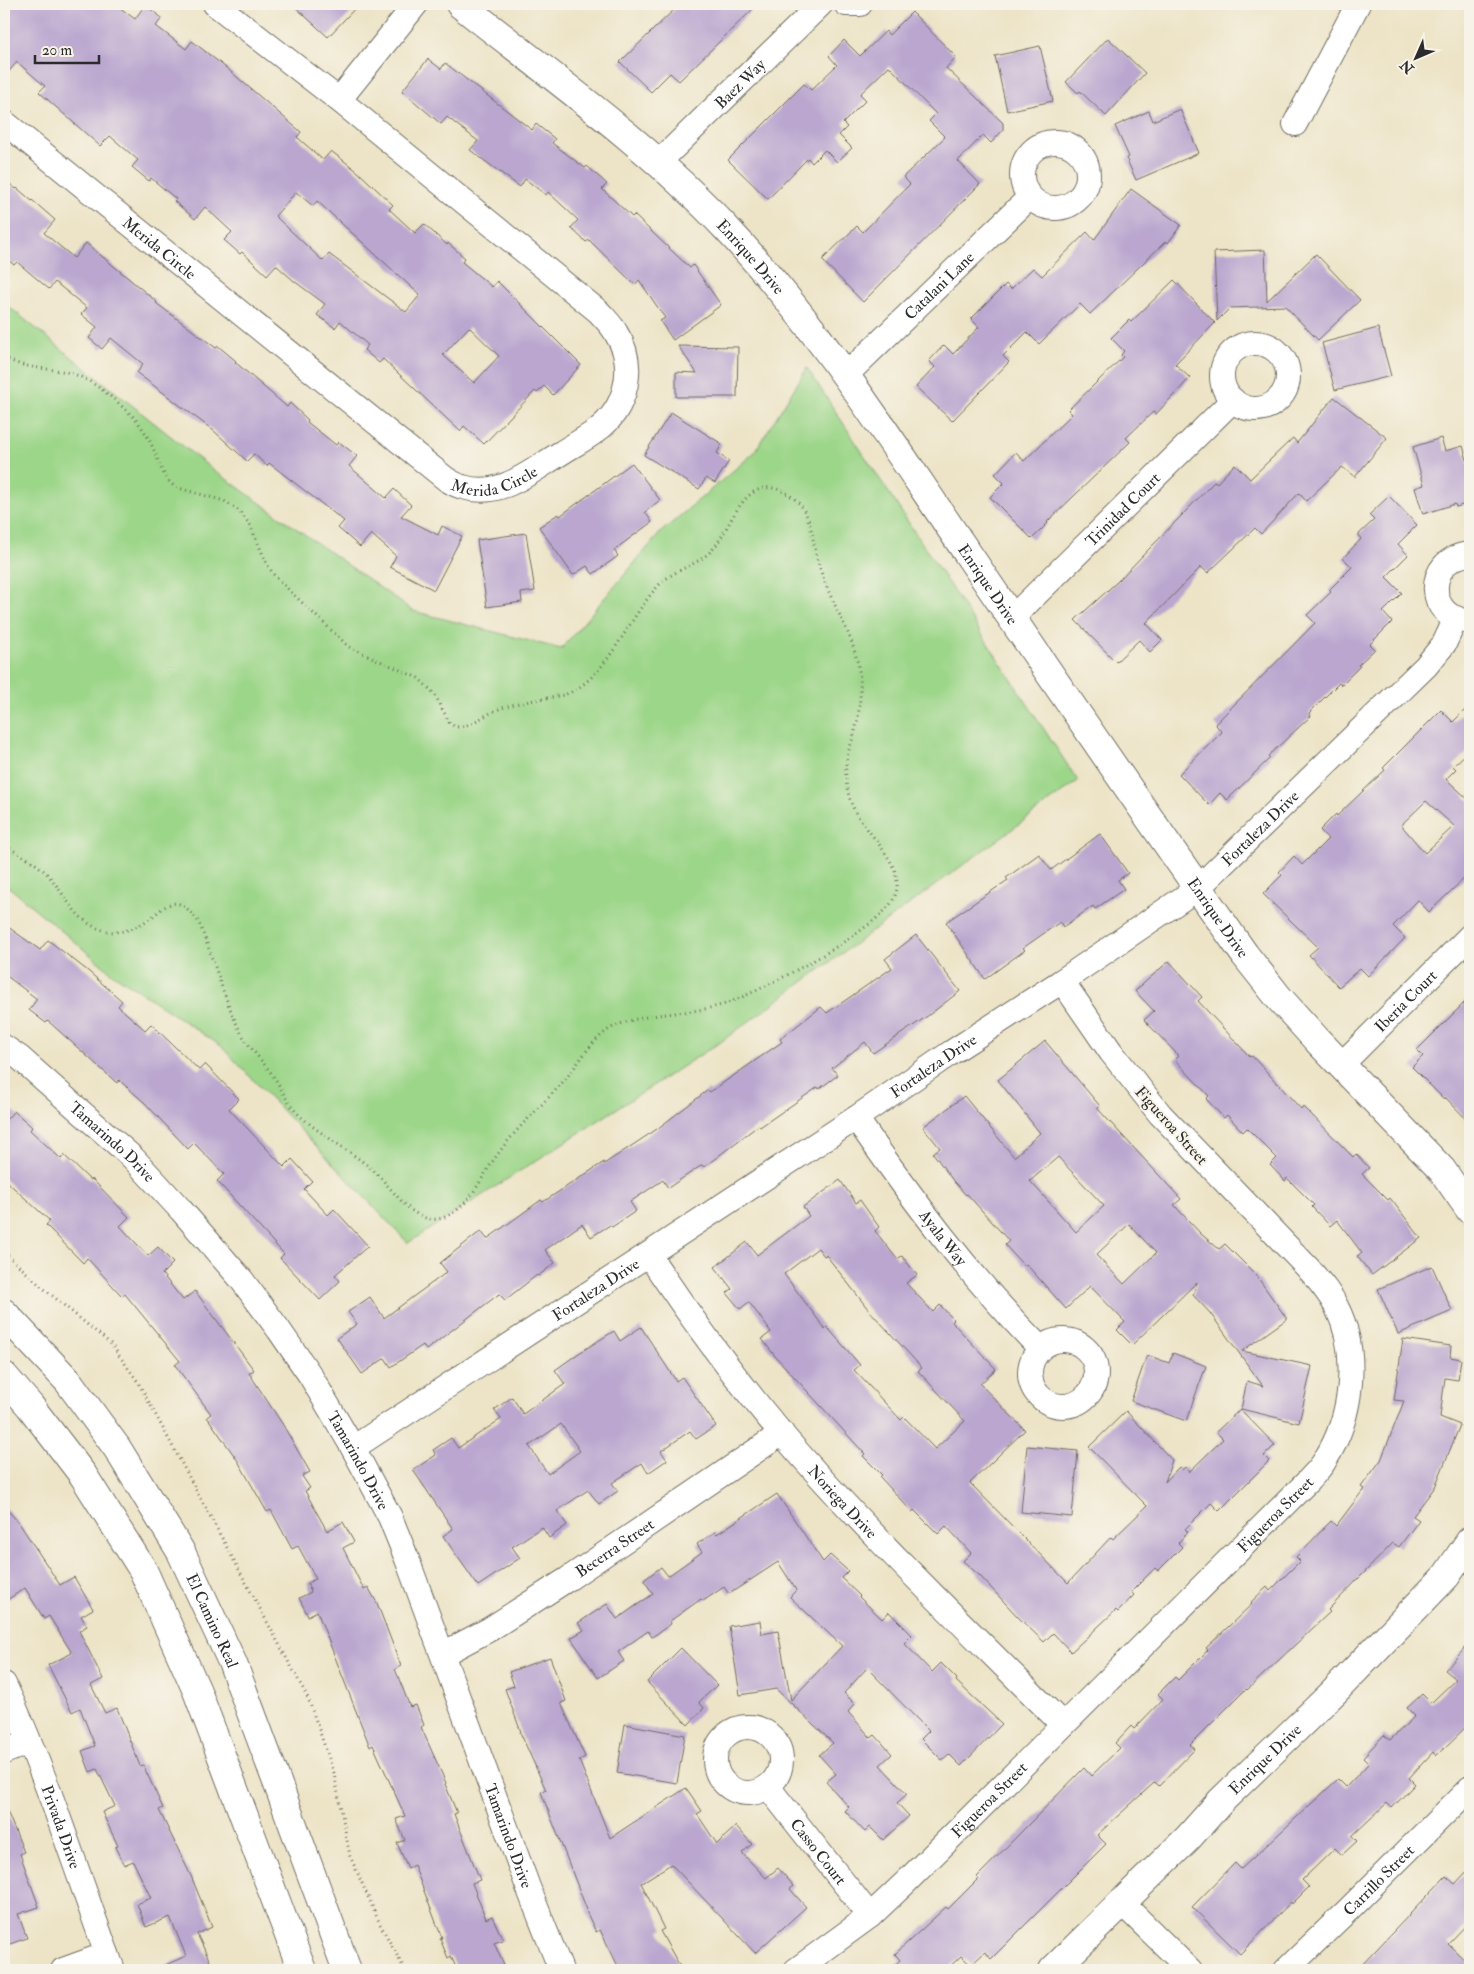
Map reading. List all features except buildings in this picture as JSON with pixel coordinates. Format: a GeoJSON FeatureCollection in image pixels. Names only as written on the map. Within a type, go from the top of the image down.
{"type":"FeatureCollection","features":[{"type":"Feature","properties":{"kind":"street","name":"Merida Circle"},"geometry":{"type":"LineString","coordinates":[[4,122],[446,479],[463,488],[481,490],[500,488],[516,481],[598,430],[613,415],[623,398],[628,378],[626,357],[617,333],[599,312],[339,100],[215,4]]}},
{"type":"Feature","properties":{"kind":"street"},"geometry":{"type":"LineString","coordinates":[[339,100],[416,4]]}},
{"type":"Feature","properties":{"kind":"street","name":"Enrique Drive"},"geometry":{"type":"LineString","coordinates":[[460,4],[594,109],[658,163],[726,228],[802,317],[846,375],[1245,954],[1279,998],[1442,1170],[1470,1210]]}},
{"type":"Feature","properties":{"kind":"street","name":"Baez Way"},"geometry":{"type":"LineString","coordinates":[[658,163],[821,4]]}},
{"type":"Feature","properties":{"kind":"street"},"geometry":{"type":"LineString","coordinates":[[846,4],[860,4]]}},
{"type":"Feature","properties":{"kind":"street"},"geometry":{"type":"LineString","coordinates":[[1294,124],[1358,4]]}},
{"type":"Feature","properties":{"kind":"street","name":"Catalani Lane"},"geometry":{"type":"LineString","coordinates":[[846,375],[1030,197]]}},
{"type":"Feature","properties":{"kind":"street","name":"Trinidad Court"},"geometry":{"type":"LineString","coordinates":[[1012,618],[1232,400]]}},
{"type":"Feature","properties":{"kind":"street","name":"Fortaleza Drive"},"geometry":{"type":"LineString","coordinates":[[353,1448],[856,1118],[1198,888],[1426,666],[1444,644],[1463,620],[1447,613],[1440,605],[1436,595],[1438,574],[1443,565],[1452,559],[1470,554]]}},
{"type":"Feature","properties":{"kind":"street","name":"Iberia Court"},"geometry":{"type":"LineString","coordinates":[[1341,1065],[1470,936]]}},
{"type":"Feature","properties":{"kind":"street","name":"Figueroa Street"},"geometry":{"type":"LineString","coordinates":[[796,1970],[870,1916],[1308,1481],[1325,1462],[1335,1442],[1344,1416],[1351,1387],[1350,1360],[1338,1310],[1328,1291],[1160,1114],[1111,1052],[1062,981]]}},
{"type":"Feature","properties":{"kind":"street","name":"Tamarindo Drive"},"geometry":{"type":"LineString","coordinates":[[4,1046],[133,1158],[241,1279],[310,1375],[353,1448],[390,1517],[443,1654],[528,1887],[561,1970]]}},
{"type":"Feature","properties":{"kind":"street","name":"Ayala Way"},"geometry":{"type":"LineString","coordinates":[[856,1118],[898,1179],[965,1266],[1040,1348]]}},
{"type":"Feature","properties":{"kind":"street","name":"Noriega Drive"},"geometry":{"type":"LineString","coordinates":[[649,1255],[692,1320],[782,1433],[871,1531],[1063,1725]]}},
{"type":"Feature","properties":{"kind":"street","name":"El Camino Real"},"geometry":{"type":"LineString","coordinates":[[4,1313],[68,1381],[117,1448],[181,1552],[233,1664],[348,1970]]}},
{"type":"Feature","properties":{"kind":"street"},"geometry":{"type":"LineString","coordinates":[[4,1376],[30,1406],[83,1475],[143,1570],[198,1691],[302,1970]]}},
{"type":"Feature","properties":{"kind":"street","name":"Becerra Street"},"geometry":{"type":"LineString","coordinates":[[443,1654],[490,1629],[568,1579],[782,1433]]}},
{"type":"Feature","properties":{"kind":"street","name":"Enrique Drive"},"geometry":{"type":"LineString","coordinates":[[1053,1970],[1333,1693],[1446,1576],[1470,1541]]}},
{"type":"Feature","properties":{"kind":"street","name":"Privada Drive"},"geometry":{"type":"LineString","coordinates":[[4,1684],[29,1742],[84,1887],[110,1962]]}},
{"type":"Feature","properties":{"kind":"street"},"geometry":{"type":"LineString","coordinates":[[4,1752],[29,1742]]}},
{"type":"Feature","properties":{"kind":"street","name":"Casso Court"},"geometry":{"type":"LineString","coordinates":[[768,1787],[870,1916]]}},
{"type":"Feature","properties":{"kind":"street","name":"Carrillo Street"},"geometry":{"type":"LineString","coordinates":[[1286,1970],[1470,1788]]}},
{"type":"Feature","properties":{"kind":"street"},"geometry":{"type":"LineString","coordinates":[[1122,1903],[1190,1970]]}},
{"type":"Feature","properties":{"kind":"street"},"geometry":{"type":"LineString","coordinates":[[63,1970],[110,1962]]}},
{"type":"Feature","properties":{"kind":"path"},"geometry":{"type":"LineString","coordinates":[[4,357],[22,365],[70,373],[96,387],[128,411],[147,435],[170,483],[175,487],[224,501],[238,510],[250,526],[274,575],[349,647],[404,670],[422,681],[434,693],[449,722],[455,727],[468,725],[502,708],[564,695],[573,692],[583,685],[607,658],[656,588],[669,575],[700,560],[710,552],[719,542],[748,496],[756,490],[765,488],[774,488],[784,492],[802,507],[807,518],[819,568],[849,632],[856,653],[860,692],[856,728],[847,758],[848,791],[852,806],[862,824],[884,850],[892,866],[896,879],[896,892],[892,903],[881,915],[851,937],[743,998],[696,1011],[633,1020],[610,1029],[597,1039],[566,1079],[502,1147],[463,1204],[453,1214],[440,1218],[427,1218],[410,1210],[375,1173],[294,1110],[274,1076],[254,1053],[238,1027],[198,921],[192,913],[182,905],[173,904],[165,907],[147,921],[123,932],[96,928],[78,916],[40,867],[30,859],[4,845]]}},
{"type":"Feature","properties":{"kind":"path"},"geometry":{"type":"LineString","coordinates":[[4,1252],[43,1288],[111,1344],[138,1382],[308,1698],[334,1773],[350,1856],[380,1924],[406,1970]]}},
{"type":"Feature","properties":{"kind":"green space"},"geometry":{"type":"Polygon","coordinates":[[[4,303],[208,466],[413,611],[561,649],[661,532],[754,453],[807,368],[1078,781],[722,1041],[408,1243],[221,1046],[112,973],[4,883],[4,303]]]}}]}
